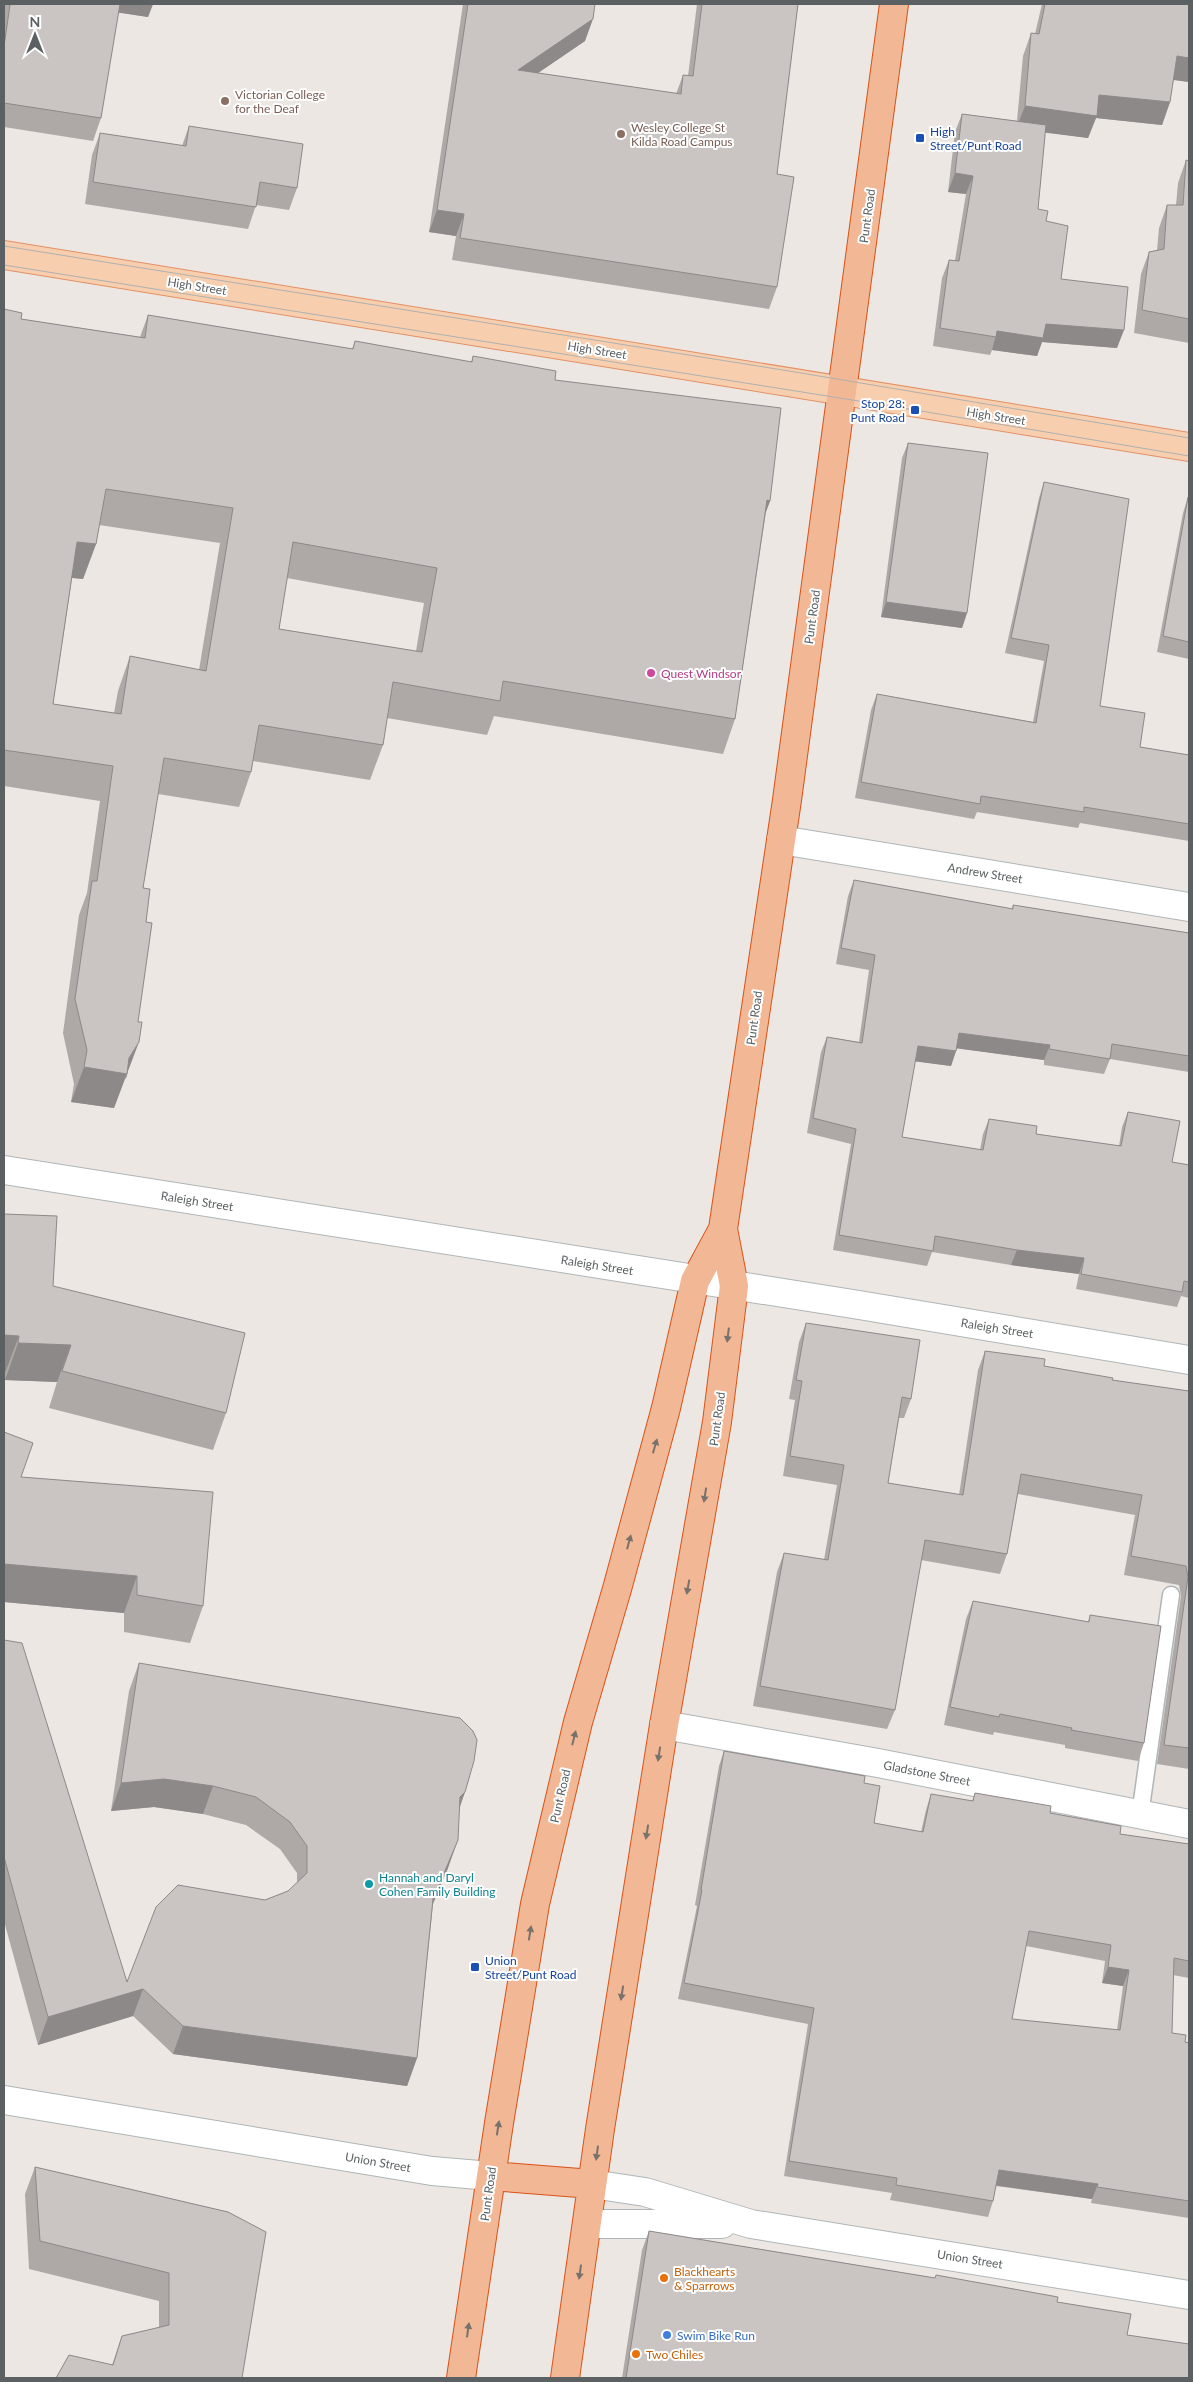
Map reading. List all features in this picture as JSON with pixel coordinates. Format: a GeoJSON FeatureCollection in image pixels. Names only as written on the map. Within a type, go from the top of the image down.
{"type":"FeatureCollection","features":[{"type":"Feature","properties":{"kind":"highway","name":"Punt Road"},"geometry":{"type":"LineString","coordinates":[[461,2378],[491,2176],[535,1904],[578,1722],[617,1589],[666,1408],[696,1281],[723,1229],[781,840],[894,4]]}},
{"type":"Feature","properties":{"kind":"highway","name":"Punt Road"},"geometry":{"type":"LineString","coordinates":[[565,2378],[592,2184],[664,1725],[715,1431],[734,1286],[723,1229]]}},
{"type":"Feature","properties":{"kind":"highway","name":"Union Street"},"geometry":{"type":"LineString","coordinates":[[491,2176],[592,2184]]}},
{"type":"Feature","properties":{"kind":"main road","name":"High Street"},"geometry":{"type":"LineString","coordinates":[[4,255],[1189,447]]}},
{"type":"Feature","properties":{"kind":"street","name":"Andrew Street"},"geometry":{"type":"LineString","coordinates":[[781,840],[1189,907]]}},
{"type":"Feature","properties":{"kind":"street","name":"Raleigh Street"},"geometry":{"type":"LineString","coordinates":[[4,1170],[1189,1360]]}},
{"type":"Feature","properties":{"kind":"street","name":"Gladstone Street"},"geometry":{"type":"LineString","coordinates":[[664,1725],[878,1763],[1189,1824]]}},
{"type":"Feature","properties":{"kind":"street","name":"Union Street"},"geometry":{"type":"LineString","coordinates":[[4,2100],[432,2172],[491,2176]]}},
{"type":"Feature","properties":{"kind":"street","name":"Union Street"},"geometry":{"type":"LineString","coordinates":[[592,2184],[645,2192],[751,2224],[1189,2295]]}},
{"type":"Feature","properties":{"kind":"street","name":"Union Street"},"geometry":{"type":"LineString","coordinates":[[587,2224],[751,2224]]}},
{"type":"Feature","properties":{"kind":"lane"},"geometry":{"type":"LineString","coordinates":[[1140,1815],[1171,1594]]}},
{"type":"Feature","properties":{"kind":"building"},"geometry":{"type":"Polygon","coordinates":[[[4,4],[120,4],[101,118],[4,103],[4,46],[10,5],[4,4]]]}},
{"type":"Feature","properties":{"kind":"building","name":"Wesley College St Kilda Road Campus"},"geometry":{"type":"Polygon","coordinates":[[[468,4],[595,4],[593,19],[518,70],[681,94],[683,75],[693,76],[702,4],[798,4],[777,174],[794,177],[777,287],[460,238],[464,214],[437,210],[468,4]]]}},
{"type":"Feature","properties":{"kind":"building"},"geometry":{"type":"Polygon","coordinates":[[[1045,4],[1189,4],[1189,58],[1177,56],[1170,102],[1099,95],[1097,116],[1025,106],[1031,33],[1039,34],[1045,4]]]}},
{"type":"Feature","properties":{"kind":"building"},"geometry":{"type":"Polygon","coordinates":[[[962,114],[1046,125],[1038,209],[1048,211],[1046,221],[1068,226],[1061,279],[1128,287],[1124,330],[1046,324],[1043,338],[997,331],[996,337],[940,328],[949,260],[959,261],[973,176],[955,173],[962,114]]]}},
{"type":"Feature","properties":{"kind":"building"},"geometry":{"type":"Polygon","coordinates":[[[189,126],[303,144],[297,188],[260,182],[256,207],[93,182],[100,133],[186,146],[189,126]]]}},
{"type":"Feature","properties":{"kind":"building"},"geometry":{"type":"Polygon","coordinates":[[[1186,160],[1189,161],[1189,319],[1142,310],[1149,252],[1164,249],[1167,205],[1183,205],[1186,160]]]}},
{"type":"Feature","properties":{"kind":"building"},"geometry":{"type":"Polygon","coordinates":[[[4,309],[22,313],[21,319],[145,338],[148,315],[353,349],[355,341],[472,362],[473,356],[556,371],[555,380],[781,408],[770,501],[767,500],[735,719],[503,681],[500,701],[393,682],[383,745],[259,725],[251,772],[164,758],[143,888],[150,889],[146,922],[152,923],[138,1022],[142,1022],[139,1042],[129,1058],[127,1074],[84,1067],[87,1050],[75,999],[92,881],[97,881],[113,766],[4,750],[4,309]],[[106,489],[96,544],[77,542],[53,704],[121,714],[130,656],[206,671],[233,508],[106,489]],[[293,542],[279,629],[422,652],[437,568],[293,542]]]}},
{"type":"Feature","properties":{"kind":"building"},"geometry":{"type":"Polygon","coordinates":[[[908,443],[988,453],[967,613],[886,602],[908,443]]]}},
{"type":"Feature","properties":{"kind":"building"},"geometry":{"type":"Polygon","coordinates":[[[1044,482],[1129,499],[1100,706],[1145,713],[1140,747],[1189,755],[1189,824],[1084,807],[1084,812],[981,796],[980,804],[861,782],[877,694],[1036,723],[1049,645],[1011,638],[1044,482]]]}},
{"type":"Feature","properties":{"kind":"building"},"geometry":{"type":"Polygon","coordinates":[[[1189,497],[1189,642],[1163,636],[1189,497]]]}},
{"type":"Feature","properties":{"kind":"building"},"geometry":{"type":"Polygon","coordinates":[[[854,880],[1013,909],[1013,905],[1189,933],[1189,1056],[1112,1044],[1110,1059],[1049,1049],[1050,1045],[959,1033],[956,1051],[918,1046],[902,1137],[983,1150],[989,1119],[1037,1126],[1036,1134],[1121,1146],[1128,1112],[1180,1121],[1172,1162],[1189,1165],[1189,1282],[1184,1281],[1182,1292],[1081,1274],[1084,1258],[1017,1250],[935,1236],[933,1251],[839,1235],[856,1129],[813,1118],[827,1037],[862,1043],[875,955],[841,948],[854,880]]]}},
{"type":"Feature","properties":{"kind":"building"},"geometry":{"type":"Polygon","coordinates":[[[4,1214],[57,1216],[53,1286],[245,1333],[226,1413],[62,1371],[71,1345],[18,1343],[19,1336],[4,1335],[4,1214]]]}},
{"type":"Feature","properties":{"kind":"building"},"geometry":{"type":"Polygon","coordinates":[[[806,1323],[920,1340],[911,1399],[902,1397],[888,1483],[963,1495],[985,1351],[1045,1359],[1044,1366],[1113,1378],[1112,1380],[1189,1391],[1189,1748],[1164,1745],[1188,1577],[1186,1566],[1131,1556],[1142,1495],[1021,1474],[1007,1554],[925,1540],[895,1710],[760,1686],[784,1553],[828,1560],[844,1465],[790,1456],[802,1381],[796,1380],[806,1323]]]}},
{"type":"Feature","properties":{"kind":"building"},"geometry":{"type":"Polygon","coordinates":[[[4,1432],[33,1443],[21,1477],[213,1492],[203,1606],[137,1595],[137,1576],[4,1564],[4,1432]]]}},
{"type":"Feature","properties":{"kind":"building"},"geometry":{"type":"Polygon","coordinates":[[[973,1601],[1089,1622],[1090,1615],[1161,1626],[1144,1743],[1071,1730],[1072,1728],[1000,1714],[999,1717],[950,1707],[973,1601]]]}},
{"type":"Feature","properties":{"kind":"building","name":"Hannah and Daryl Cohen Family Building"},"geometry":{"type":"Polygon","coordinates":[[[4,1640],[22,1643],[127,1982],[156,1907],[178,1885],[265,1900],[288,1891],[307,1873],[307,1846],[290,1822],[256,1797],[213,1786],[164,1779],[121,1783],[139,1663],[460,1718],[473,1731],[477,1740],[474,1761],[465,1792],[460,1797],[458,1840],[433,1899],[417,2058],[183,2026],[143,1989],[48,2017],[4,1857],[4,1640]]]}},
{"type":"Feature","properties":{"kind":"building"},"geometry":{"type":"Polygon","coordinates":[[[724,1751],[865,1776],[864,1783],[880,1786],[874,1823],[923,1832],[931,1794],[973,1801],[975,1793],[1051,1806],[1050,1813],[1121,1826],[1120,1834],[1189,1844],[1189,1961],[1174,1958],[1172,2033],[1186,2035],[1185,2042],[1189,2043],[1189,2201],[1097,2187],[1098,2184],[999,2170],[993,2201],[896,2185],[897,2178],[789,2161],[814,2008],[684,1983],[724,1751]],[[1029,1931],[1012,2019],[1120,2030],[1129,1970],[1108,1967],[1111,1945],[1029,1931]]]}},
{"type":"Feature","properties":{"kind":"building"},"geometry":{"type":"Polygon","coordinates":[[[35,2167],[228,2212],[266,2232],[242,2378],[56,2378],[69,2355],[113,2365],[122,2336],[169,2325],[169,2273],[40,2241],[35,2167]]]}},
{"type":"Feature","properties":{"kind":"building"},"geometry":{"type":"Polygon","coordinates":[[[649,2231],[935,2278],[936,2275],[1058,2297],[1057,2302],[1131,2314],[1127,2335],[1189,2344],[1189,2378],[626,2378],[649,2231]]]}},
{"type":"Feature","properties":{"kind":"tram line"},"geometry":{"type":"LineString","coordinates":[[4,246],[789,371],[1189,438]]}},
{"type":"Feature","properties":{"kind":"tram line"},"geometry":{"type":"LineString","coordinates":[[4,265],[915,410],[1189,456]]}},
{"type":"Feature","properties":{"kind":"place","name":"Victorian College for the Deaf"},"geometry":{"type":"Point","coordinates":[225,101]}},
{"type":"Feature","properties":{"kind":"place","name":"Wesley College St Kilda Road Campus"},"geometry":{"type":"Point","coordinates":[621,134]}},
{"type":"Feature","properties":{"kind":"place","name":"High Street/Punt Road"},"geometry":{"type":"Point","coordinates":[920,138]}},
{"type":"Feature","properties":{"kind":"place","name":"Stop 28: Punt Road"},"geometry":{"type":"Point","coordinates":[915,410]}},
{"type":"Feature","properties":{"kind":"place","name":"Quest Windsor"},"geometry":{"type":"Point","coordinates":[651,673]}},
{"type":"Feature","properties":{"kind":"place","name":"Hannah and Daryl Cohen Family Building"},"geometry":{"type":"Point","coordinates":[369,1884]}},
{"type":"Feature","properties":{"kind":"place","name":"Union Street/Punt Road"},"geometry":{"type":"Point","coordinates":[475,1967]}},
{"type":"Feature","properties":{"kind":"place","name":"Blackhearts & Sparrows"},"geometry":{"type":"Point","coordinates":[664,2278]}},
{"type":"Feature","properties":{"kind":"place","name":"Swim Bike Run"},"geometry":{"type":"Point","coordinates":[667,2335]}},
{"type":"Feature","properties":{"kind":"place","name":"Two Chiles"},"geometry":{"type":"Point","coordinates":[636,2354]}}]}
